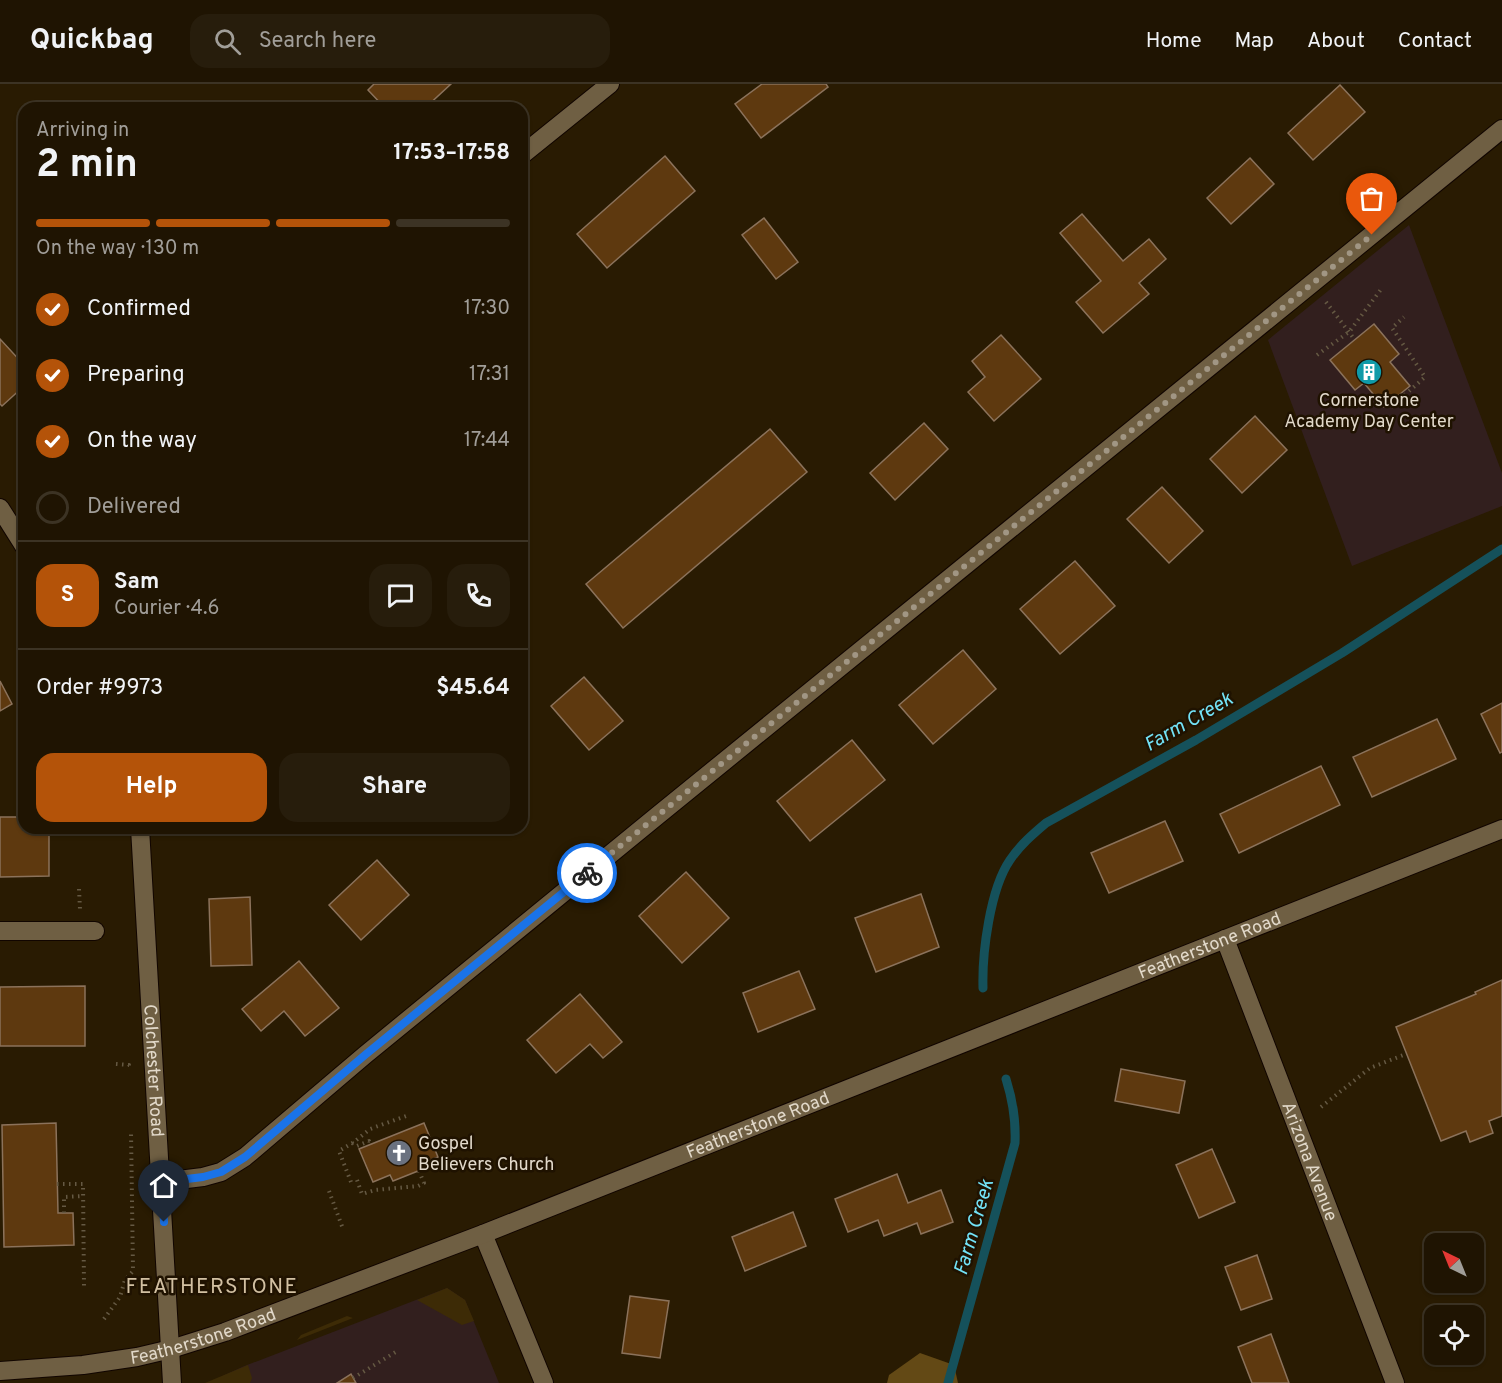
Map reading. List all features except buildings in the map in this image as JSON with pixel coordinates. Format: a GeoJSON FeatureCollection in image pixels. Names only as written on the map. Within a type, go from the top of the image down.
{"type":"FeatureCollection","features":[{"type":"Feature","properties":{"kind":"street"},"geometry":{"type":"LineString","coordinates":[[528,150],[610,84]]}},
{"type":"Feature","properties":{"kind":"street"},"geometry":{"type":"LineString","coordinates":[[162,1182],[203,1177],[221,1172],[245,1157],[629,838],[1502,129]]}},
{"type":"Feature","properties":{"kind":"street"},"geometry":{"type":"LineString","coordinates":[[0,508],[18,536]]}},
{"type":"Feature","properties":{"kind":"street","name":"Featherstone Road"},"geometry":{"type":"LineString","coordinates":[[0,1371],[83,1365],[137,1357],[171,1349],[261,1319],[483,1234],[1502,829]]}},
{"type":"Feature","properties":{"kind":"street","name":"Colchester Road"},"geometry":{"type":"LineString","coordinates":[[140,834],[172,1383]]}},
{"type":"Feature","properties":{"kind":"street"},"geometry":{"type":"LineString","coordinates":[[0,931],[95,931]]}},
{"type":"Feature","properties":{"kind":"street","name":"Arizona Avenue"},"geometry":{"type":"LineString","coordinates":[[1225,939],[1395,1383]]}},
{"type":"Feature","properties":{"kind":"street"},"geometry":{"type":"LineString","coordinates":[[483,1234],[544,1383]]}},
{"type":"Feature","properties":{"kind":"path"},"geometry":{"type":"LineString","coordinates":[[1312,283],[1355,340]]}},
{"type":"Feature","properties":{"kind":"path"},"geometry":{"type":"LineString","coordinates":[[1317,355],[1349,332],[1382,288]]}},
{"type":"Feature","properties":{"kind":"path"},"geometry":{"type":"LineString","coordinates":[[1391,407],[1425,377],[1392,328],[1404,317]]}},
{"type":"Feature","properties":{"kind":"path"},"geometry":{"type":"LineString","coordinates":[[1321,1107],[1370,1068],[1406,1054]]}},
{"type":"Feature","properties":{"kind":"path"},"geometry":{"type":"LineString","coordinates":[[116,1065],[129,1065],[130,1076]]}},
{"type":"Feature","properties":{"kind":"path"},"geometry":{"type":"LineString","coordinates":[[351,1182],[339,1151],[370,1129],[405,1116]]}},
{"type":"Feature","properties":{"kind":"path"},"geometry":{"type":"LineString","coordinates":[[104,1319],[120,1297],[125,1280],[133,1271],[130,1122]]}},
{"type":"Feature","properties":{"kind":"path"},"geometry":{"type":"LineString","coordinates":[[352,1143],[357,1146],[369,1141],[371,1144]]}},
{"type":"Feature","properties":{"kind":"path"},"geometry":{"type":"LineString","coordinates":[[357,1180],[362,1194],[375,1190],[418,1186],[424,1183],[419,1171]]}},
{"type":"Feature","properties":{"kind":"path"},"geometry":{"type":"LineString","coordinates":[[57,1184],[83,1184],[84,1287]]}},
{"type":"Feature","properties":{"kind":"path"},"geometry":{"type":"LineString","coordinates":[[329,1191],[343,1229]]}},
{"type":"Feature","properties":{"kind":"path"},"geometry":{"type":"LineString","coordinates":[[64,1214],[64,1197],[83,1196]]}},
{"type":"Feature","properties":{"kind":"path"},"geometry":{"type":"LineString","coordinates":[[353,1378],[399,1350]]}},
{"type":"Feature","properties":{"kind":"shaded area"},"geometry":{"type":"Polygon","coordinates":[[[1409,225],[1502,473],[1502,506],[1352,566],[1268,340],[1409,225]]]}},
{"type":"Feature","properties":{"kind":"shaded area"},"geometry":{"type":"Polygon","coordinates":[[[447,1288],[465,1300],[499,1383],[212,1383],[242,1367],[447,1288]]]}},
{"type":"Feature","properties":{"kind":"shaded area"},"geometry":{"type":"Polygon","coordinates":[[[447,1288],[465,1300],[474,1321],[462,1325],[417,1300],[447,1288]]]}},
{"type":"Feature","properties":{"kind":"shaded area"},"geometry":{"type":"Polygon","coordinates":[[[347,1316],[353,1318],[297,1340],[301,1335],[347,1316]]]}},
{"type":"Feature","properties":{"kind":"shaded area"},"geometry":{"type":"Polygon","coordinates":[[[920,1353],[954,1365],[958,1383],[887,1383],[889,1375],[920,1353]]]}},
{"type":"Feature","properties":{"kind":"shaded area"},"geometry":{"type":"Polygon","coordinates":[[[248,1365],[252,1378],[250,1383],[205,1383],[248,1365]]]}},
{"type":"Feature","properties":{"kind":"waterway","name":"Farm Creek"},"geometry":{"type":"LineString","coordinates":[[983,988],[986,940],[997,887],[1010,860],[1046,823],[1196,740],[1342,653],[1502,549]]}},
{"type":"Feature","properties":{"kind":"waterway","name":"Farm Creek"},"geometry":{"type":"LineString","coordinates":[[948,1383],[1015,1143],[1014,1111],[1006,1079]]}},
{"type":"Feature","properties":{"kind":"way so far"},"geometry":{"type":"LineString","coordinates":[[587,873],[1372,235]]}},
{"type":"Feature","properties":{"kind":"place","name":"Cornerstone Academy Day Center"},"geometry":{"type":"Point","coordinates":[1369,372]}},
{"type":"Feature","properties":{"kind":"place","name":"Gospel Believers Church"},"geometry":{"type":"Point","coordinates":[399,1153]}},
{"type":"Feature","properties":{"kind":"district","name":"FEATHERSTONE"},"geometry":{"type":"Point","coordinates":[212,1286]}},
{"type":"Feature","properties":{"kind":"route"},"geometry":{"type":"LineString","coordinates":[[164,1222],[162,1182],[203,1177],[233,1166],[587,873]]}}]}
